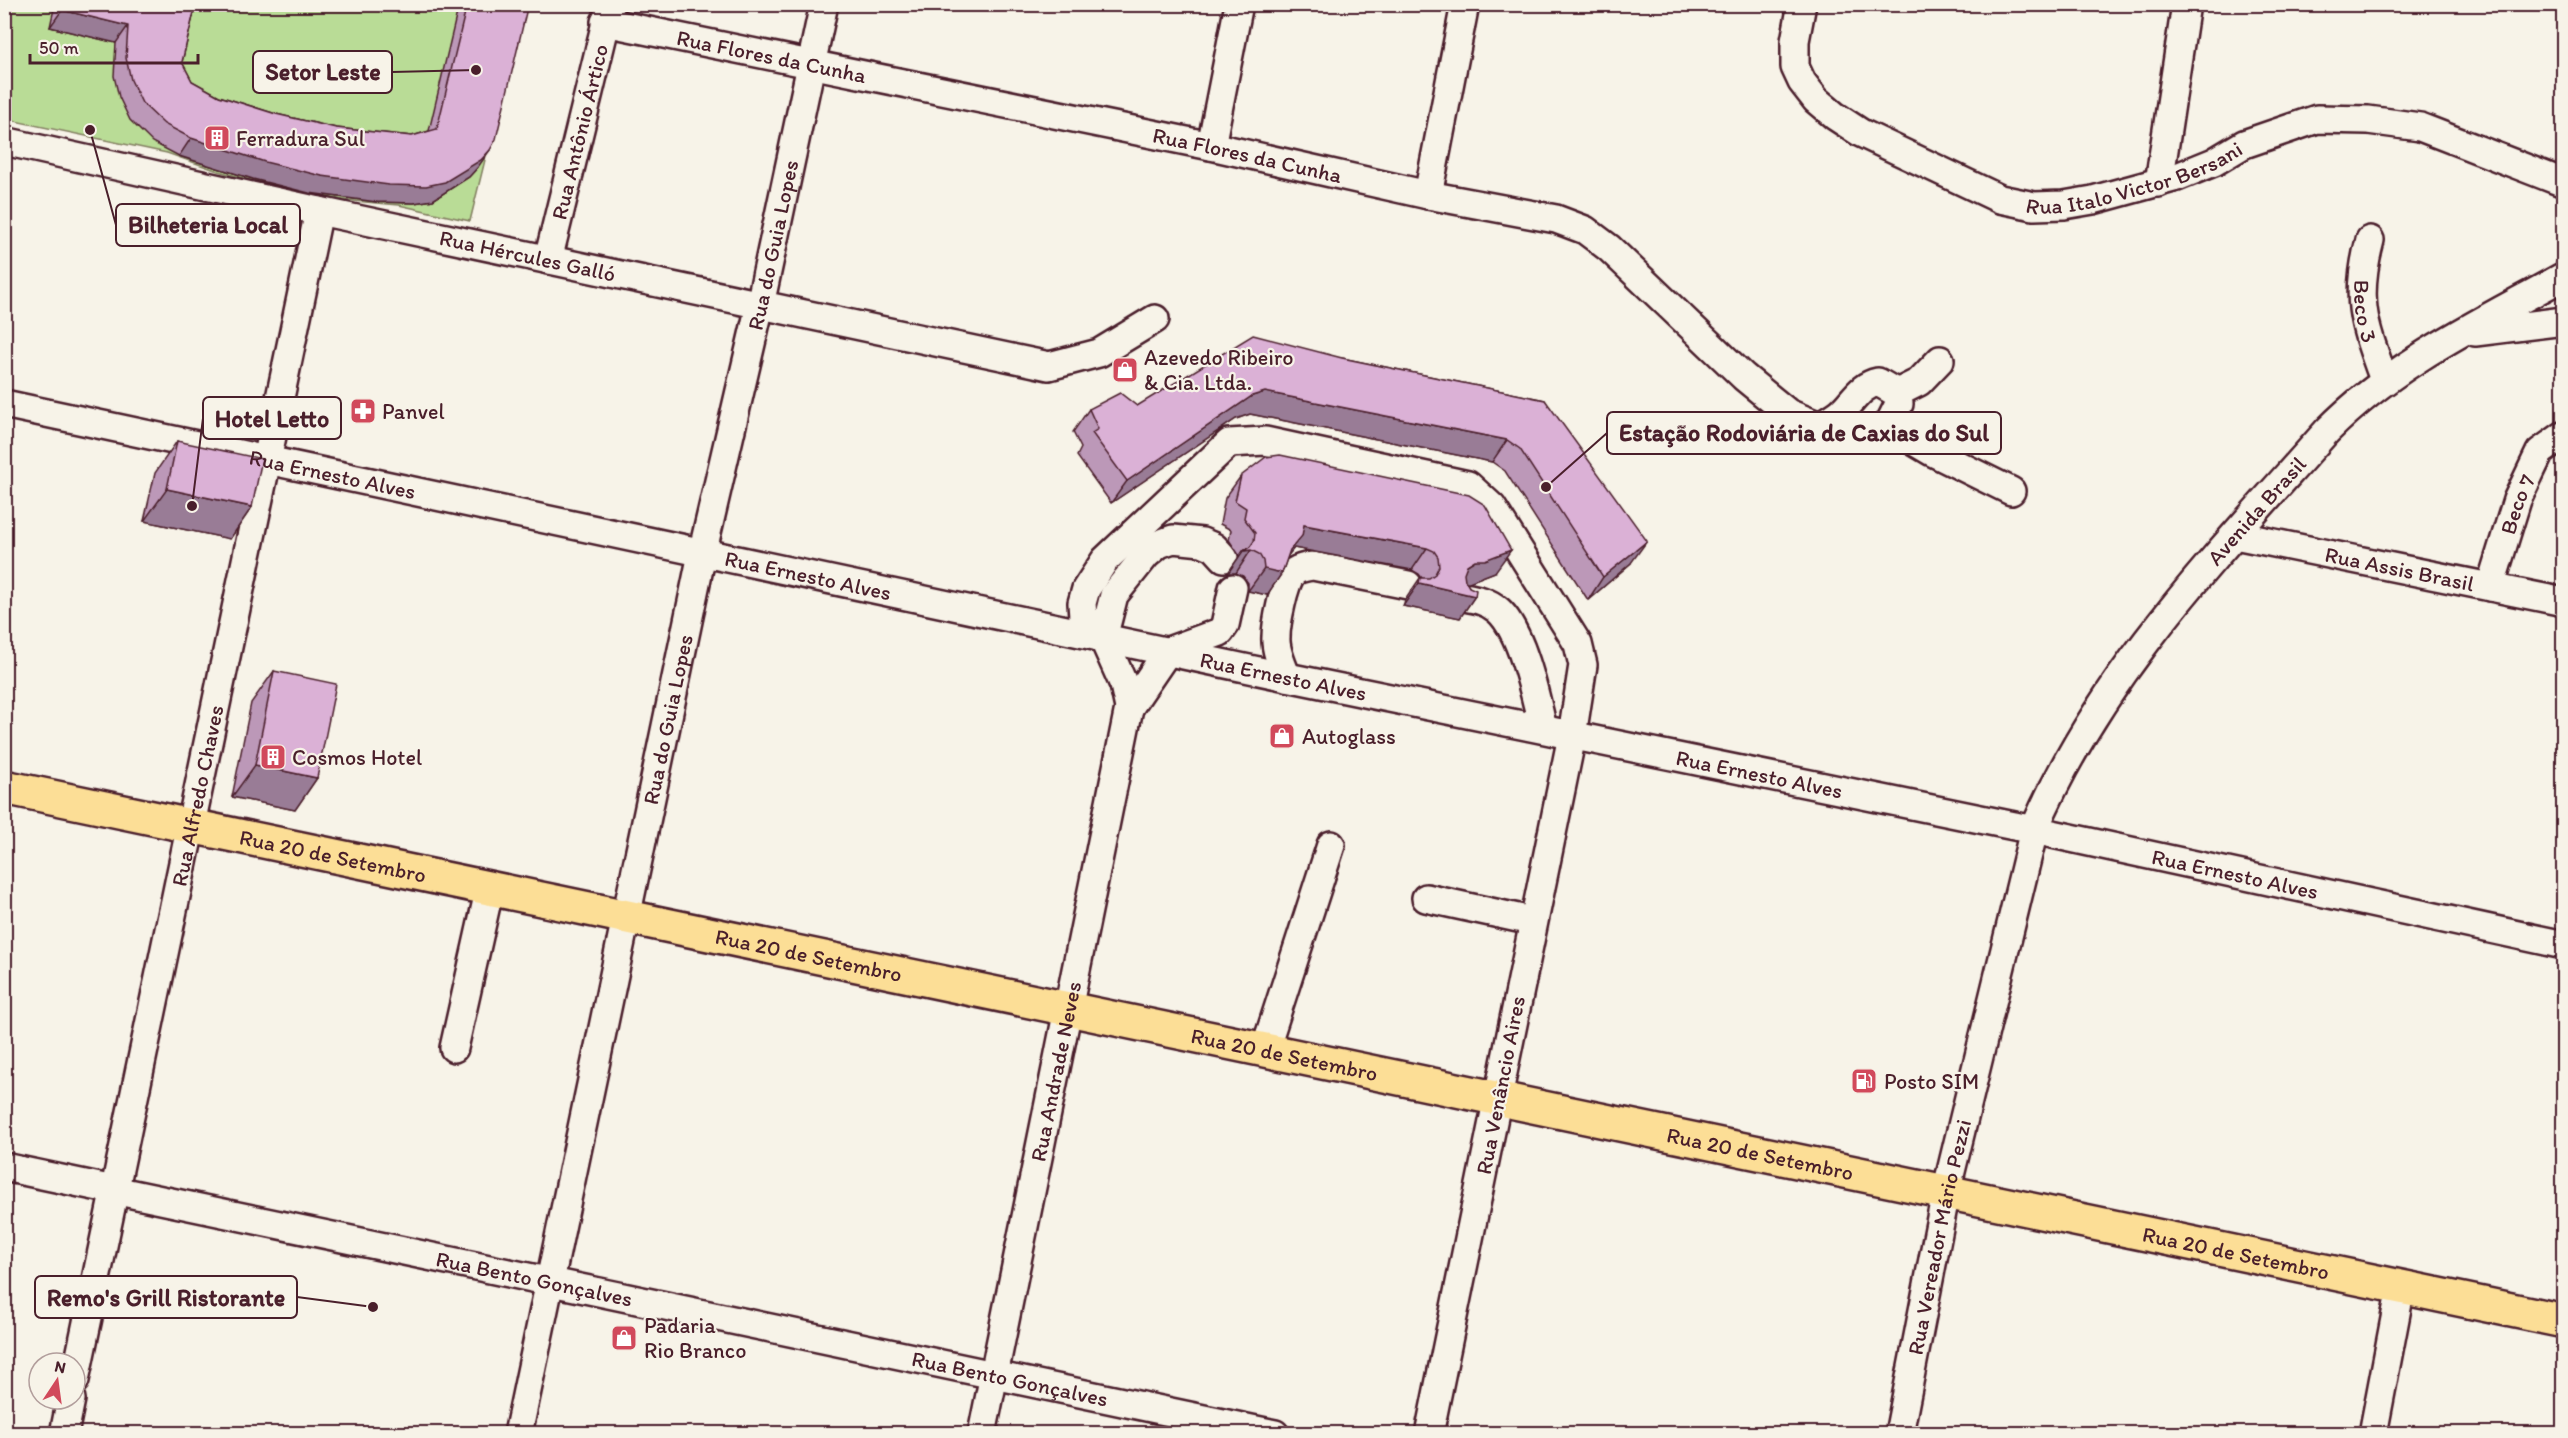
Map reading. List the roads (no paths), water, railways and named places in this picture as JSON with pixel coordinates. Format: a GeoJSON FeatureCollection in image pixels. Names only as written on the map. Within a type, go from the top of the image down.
{"type":"FeatureCollection","features":[{"type":"Feature","properties":{"kind":"main road","name":"Rua 20 de Setembro"},"geometry":{"type":"LineString","coordinates":[[4,787],[2564,1321]]}},
{"type":"Feature","properties":{"kind":"street","name":"Rua do Guia Lopes"},"geometry":{"type":"LineString","coordinates":[[518,1434],[702,554],[760,305],[824,4]]}},
{"type":"Feature","properties":{"kind":"street"},"geometry":{"type":"LineString","coordinates":[[1211,146],[1239,4]]}},
{"type":"Feature","properties":{"kind":"street"},"geometry":{"type":"LineString","coordinates":[[1428,195],[1465,4]]}},
{"type":"Feature","properties":{"kind":"street","name":"Rua Italo Victor Bersani"},"geometry":{"type":"LineString","coordinates":[[1802,4],[1795,41],[1794,67],[1816,100],[1834,116],[1861,133],[2000,199],[2034,206],[2064,205],[2092,200],[2159,183],[2214,162],[2244,144],[2317,119],[2368,120],[2420,127],[2564,183]]}},
{"type":"Feature","properties":{"kind":"street"},"geometry":{"type":"LineString","coordinates":[[2159,183],[2186,4]]}},
{"type":"Feature","properties":{"kind":"street","name":"Rua Flores da Cunha"},"geometry":{"type":"LineString","coordinates":[[608,13],[811,65],[1211,146],[1428,195],[1556,219],[1585,230],[1609,248],[1744,377],[1788,413],[1821,426],[1851,434],[1868,434],[1888,426]]}},
{"type":"Feature","properties":{"kind":"street","name":"Rua Antônio Ártico"},"geometry":{"type":"LineString","coordinates":[[548,260],[608,13]]}},
{"type":"Feature","properties":{"kind":"street","name":"Rua Hércules Galló"},"geometry":{"type":"LineString","coordinates":[[4,141],[319,211],[1049,366],[1099,353],[1155,319]]}},
{"type":"Feature","properties":{"kind":"street","name":"Rua Alfredo Chaves"},"geometry":{"type":"LineString","coordinates":[[81,1351],[319,211]]}},
{"type":"Feature","properties":{"kind":"street","name":"Beco 3"},"geometry":{"type":"LineString","coordinates":[[2370,240],[2361,287],[2362,307],[2365,327],[2384,381]]}},
{"type":"Feature","properties":{"kind":"street","name":"Avenida Brasil"},"geometry":{"type":"LineString","coordinates":[[2034,830],[2051,790],[2119,677],[2184,593],[2327,431],[2350,407],[2398,369],[2564,276]]}},
{"type":"Feature","properties":{"kind":"street"},"geometry":{"type":"LineString","coordinates":[[2460,334],[2564,321]]}},
{"type":"Feature","properties":{"kind":"street"},"geometry":{"type":"LineString","coordinates":[[1897,393],[1919,382],[1940,360]]}},
{"type":"Feature","properties":{"kind":"street"},"geometry":{"type":"LineString","coordinates":[[1821,426],[1842,411],[1861,390],[1878,382],[1897,393],[1899,404],[1888,426],[1932,452],[2011,490]]}},
{"type":"Feature","properties":{"kind":"street","name":"Rua Ernesto Alves"},"geometry":{"type":"LineString","coordinates":[[4,404],[1287,677],[2034,830],[2564,945]]}},
{"type":"Feature","properties":{"kind":"street","name":"Beco 7"},"geometry":{"type":"LineString","coordinates":[[2490,587],[2517,500],[2540,452],[2564,435]]}},
{"type":"Feature","properties":{"kind":"street","name":"Rua Andrade Neves"},"geometry":{"type":"LineString","coordinates":[[1129,708],[1124,685],[1103,638],[1088,626],[1083,617],[1082,603],[1086,590],[1105,560],[1229,443],[1265,441],[1468,485],[1492,507],[1578,644],[1583,665],[1572,736]]}},
{"type":"Feature","properties":{"kind":"street","name":"Rua Assis Brasil"},"geometry":{"type":"LineString","coordinates":[[2235,535],[2564,602]]}},
{"type":"Feature","properties":{"kind":"street"},"geometry":{"type":"LineString","coordinates":[[1103,638],[1114,595],[1146,555],[1159,544],[1173,539],[1202,542],[1214,547],[1224,558]]}},
{"type":"Feature","properties":{"kind":"street"},"geometry":{"type":"LineString","coordinates":[[1287,677],[1278,655],[1275,638],[1287,584],[1292,573],[1303,567],[1313,566],[1408,585]]}},
{"type":"Feature","properties":{"kind":"street"},"geometry":{"type":"LineString","coordinates":[[1168,651],[1220,632],[1225,625],[1233,588]]}},
{"type":"Feature","properties":{"kind":"street"},"geometry":{"type":"LineString","coordinates":[[1464,597],[1483,600],[1497,609],[1508,621],[1532,681],[1543,729]]}},
{"type":"Feature","properties":{"kind":"street","name":"Rua Andrade Neves"},"geometry":{"type":"LineString","coordinates":[[982,1434],[1129,708],[1168,651]]}},
{"type":"Feature","properties":{"kind":"street","name":"Rua Venâncio Aires"},"geometry":{"type":"LineString","coordinates":[[1429,1434],[1532,921],[1572,736]]}},
{"type":"Feature","properties":{"kind":"street","name":"Rua Vereador Mário Pezzi"},"geometry":{"type":"LineString","coordinates":[[1899,1434],[1946,1192],[2034,830]]}},
{"type":"Feature","properties":{"kind":"street"},"geometry":{"type":"LineString","coordinates":[[1265,1049],[1331,845]]}},
{"type":"Feature","properties":{"kind":"street"},"geometry":{"type":"LineString","coordinates":[[454,1048],[490,887]]}},
{"type":"Feature","properties":{"kind":"street"},"geometry":{"type":"LineString","coordinates":[[1426,898],[1532,921]]}},
{"type":"Feature","properties":{"kind":"street","name":"Rua Bento Gonçalves"},"geometry":{"type":"LineString","coordinates":[[4,1167],[1275,1434]]}},
{"type":"Feature","properties":{"kind":"street"},"geometry":{"type":"LineString","coordinates":[[2373,1434],[2401,1287]]}},
{"type":"Feature","properties":{"kind":"street"},"geometry":{"type":"LineString","coordinates":[[64,1434],[69,1411]]}},
{"type":"Feature","properties":{"kind":"place","name":"Setor Leste"},"geometry":{"type":"Point","coordinates":[476,70]}},
{"type":"Feature","properties":{"kind":"place","name":"Bilheteria Local"},"geometry":{"type":"Point","coordinates":[90,130]}},
{"type":"Feature","properties":{"kind":"place","name":"Ferradura Sul"},"geometry":{"type":"Point","coordinates":[217,138]}},
{"type":"Feature","properties":{"kind":"place","name":"Azevedo Ribeiro & Cia. Ltda."},"geometry":{"type":"Point","coordinates":[1125,370]}},
{"type":"Feature","properties":{"kind":"place","name":"Panvel"},"geometry":{"type":"Point","coordinates":[363,411]}},
{"type":"Feature","properties":{"kind":"place","name":"Estação Rodoviária de Caxias do Sul"},"geometry":{"type":"Point","coordinates":[1546,487]}},
{"type":"Feature","properties":{"kind":"place","name":"Hotel Letto"},"geometry":{"type":"Point","coordinates":[192,506]}},
{"type":"Feature","properties":{"kind":"place","name":"Autoglass"},"geometry":{"type":"Point","coordinates":[1282,736]}},
{"type":"Feature","properties":{"kind":"place","name":"Cosmos Hotel"},"geometry":{"type":"Point","coordinates":[273,757]}},
{"type":"Feature","properties":{"kind":"place","name":"Posto SIM"},"geometry":{"type":"Point","coordinates":[1864,1081]}},
{"type":"Feature","properties":{"kind":"place","name":"Remo's Grill Ristorante"},"geometry":{"type":"Point","coordinates":[373,1307]}},
{"type":"Feature","properties":{"kind":"place","name":"Padaria Rio Branco"},"geometry":{"type":"Point","coordinates":[624,1338]}}]}
